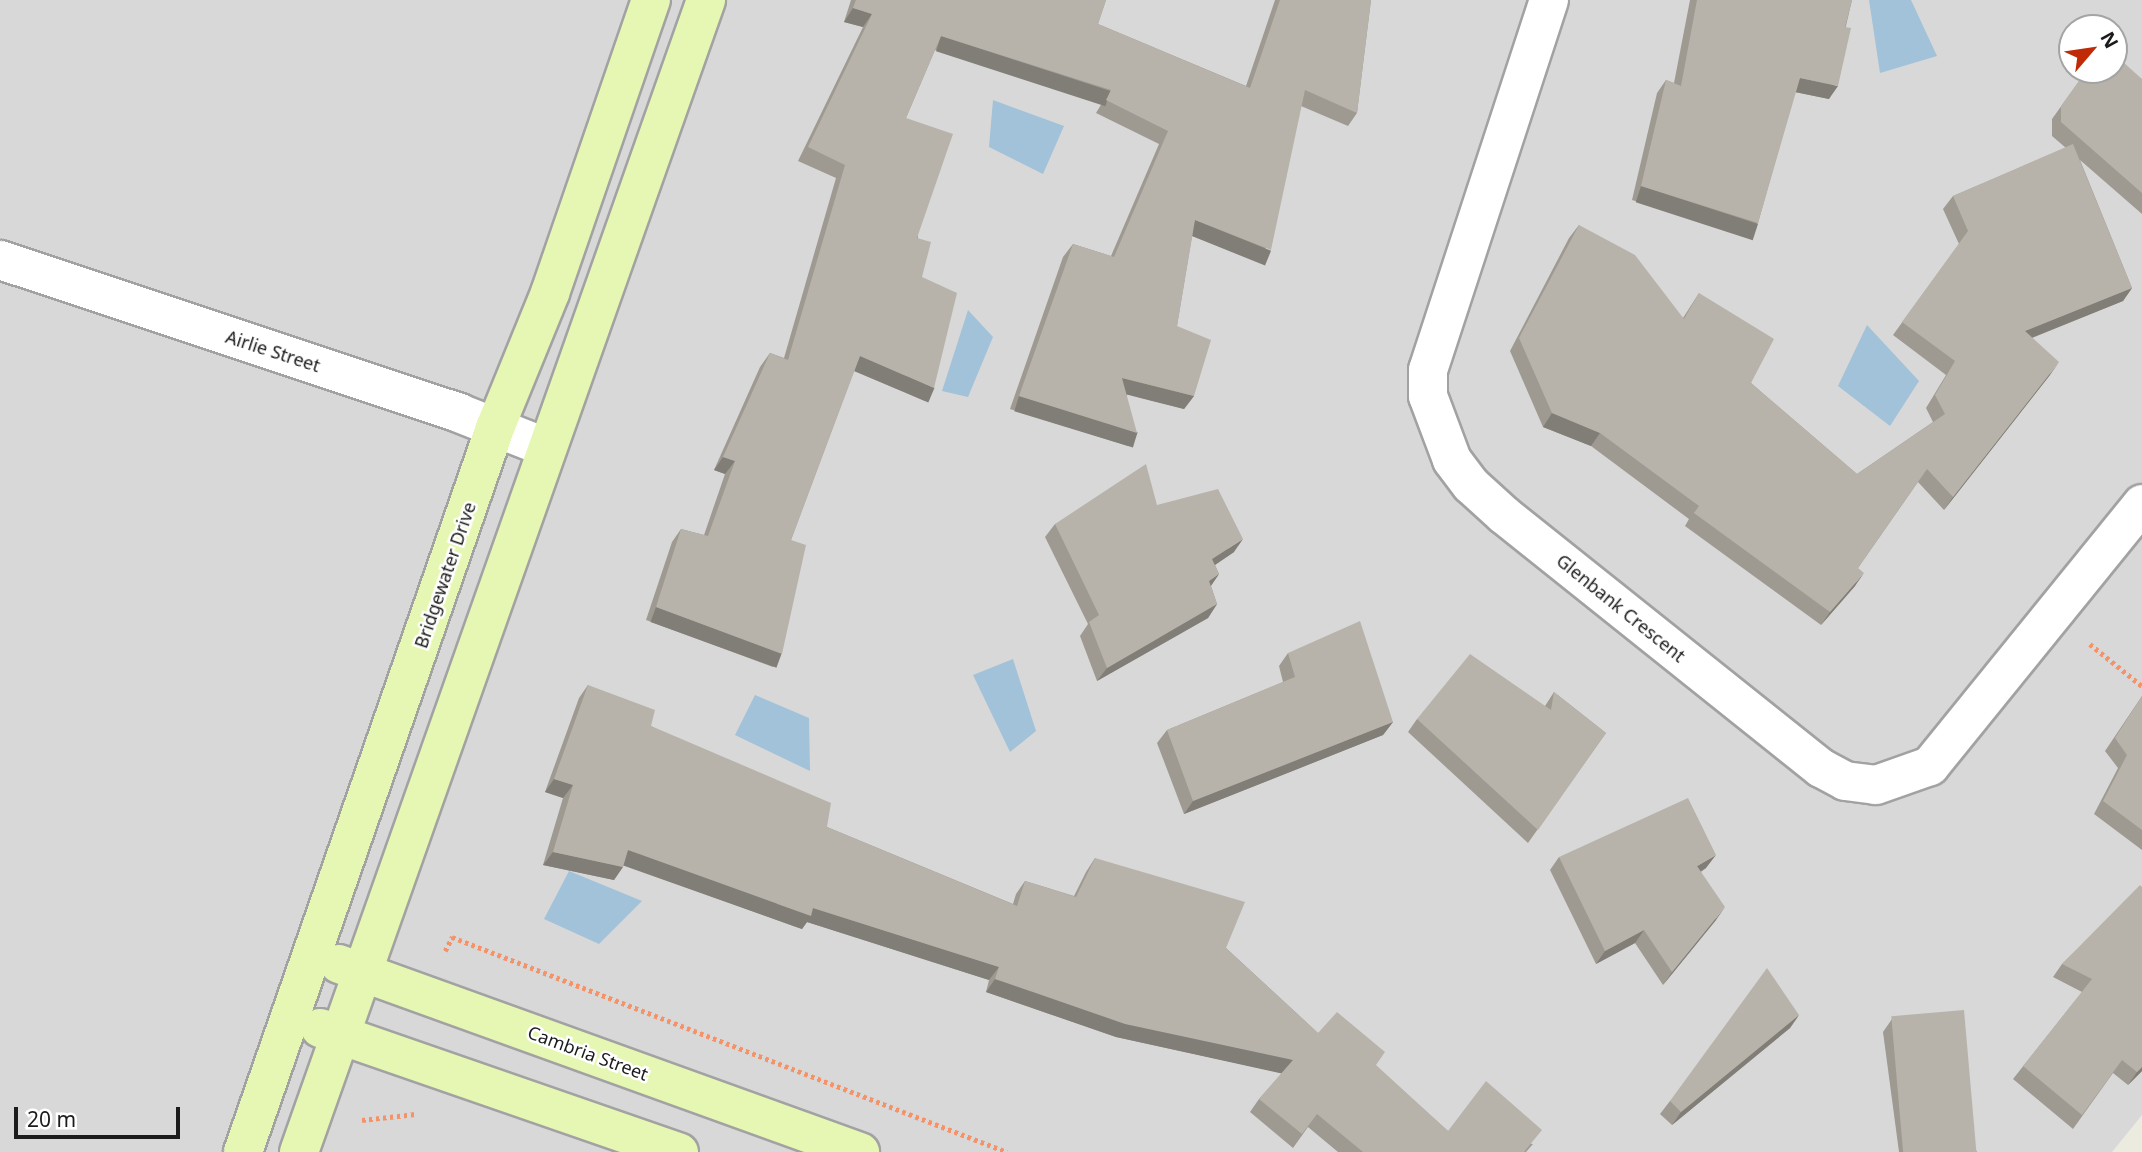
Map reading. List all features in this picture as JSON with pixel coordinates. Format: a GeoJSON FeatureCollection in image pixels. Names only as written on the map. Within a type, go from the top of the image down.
{"type":"FeatureCollection","features":[{"type":"Feature","properties":{"kind":"street","name":"Bridgewater Drive"},"geometry":{"type":"LineString","coordinates":[[243,1152],[314,955],[495,428],[550,293],[651,0]]}},
{"type":"Feature","properties":{"kind":"street"},"geometry":{"type":"LineString","coordinates":[[299,1152],[343,1036],[545,447],[600,308],[706,0]]}},
{"type":"Feature","properties":{"kind":"street","name":"Glenbank Crescent"},"geometry":{"type":"LineString","coordinates":[[1549,0],[1428,370],[1428,396],[1452,460],[1471,485],[1821,768],[1845,781],[1876,785],[1930,766],[2142,504]]}},
{"type":"Feature","properties":{"kind":"street","name":"Airlie Street"},"geometry":{"type":"LineString","coordinates":[[0,260],[545,447]]}},
{"type":"Feature","properties":{"kind":"street","name":"Cambria Street"},"geometry":{"type":"LineString","coordinates":[[314,955],[860,1152]]}},
{"type":"Feature","properties":{"kind":"street"},"geometry":{"type":"LineString","coordinates":[[292,1018],[679,1152]]}},
{"type":"Feature","properties":{"kind":"path"},"geometry":{"type":"LineString","coordinates":[[2055,613],[2142,686]]}},
{"type":"Feature","properties":{"kind":"path"},"geometry":{"type":"LineString","coordinates":[[452,937],[1007,1152]]}},
{"type":"Feature","properties":{"kind":"shaded area"},"geometry":{"type":"Polygon","coordinates":[[[0,0],[2142,0],[2142,1115],[2112,1152],[0,1152],[0,0]]]}},
{"type":"Feature","properties":{"kind":"water"},"geometry":{"type":"Polygon","coordinates":[[[1869,0],[1911,0],[1937,56],[1880,73],[1869,0]]]}},
{"type":"Feature","properties":{"kind":"water"},"geometry":{"type":"Polygon","coordinates":[[[993,100],[1064,126],[1043,174],[989,147],[993,100]]]}},
{"type":"Feature","properties":{"kind":"water"},"geometry":{"type":"Polygon","coordinates":[[[968,310],[993,337],[968,397],[942,391],[968,310]]]}},
{"type":"Feature","properties":{"kind":"water"},"geometry":{"type":"Polygon","coordinates":[[[1867,325],[1919,381],[1890,426],[1838,386],[1867,325]]]}},
{"type":"Feature","properties":{"kind":"water"},"geometry":{"type":"Polygon","coordinates":[[[1013,659],[1036,731],[1010,752],[973,675],[1013,659]]]}},
{"type":"Feature","properties":{"kind":"water"},"geometry":{"type":"Polygon","coordinates":[[[755,695],[809,718],[810,771],[735,735],[755,695]]]}},
{"type":"Feature","properties":{"kind":"water"},"geometry":{"type":"Polygon","coordinates":[[[569,871],[642,901],[599,944],[544,919],[569,871]]]}},
{"type":"Feature","properties":{"kind":"building"},"geometry":{"type":"Polygon","coordinates":[[[856,0],[1106,0],[1098,24],[1250,88],[1280,0],[1371,0],[1357,113],[1305,90],[1271,250],[1195,220],[1177,326],[1211,340],[1194,396],[1122,378],[1137,433],[1019,396],[1073,244],[1114,257],[1168,131],[1106,100],[1111,90],[941,36],[906,118],[953,134],[917,238],[931,242],[922,277],[957,293],[934,388],[860,356],[791,540],[806,545],[782,654],[656,607],[681,529],[708,536],[735,461],[723,457],[770,353],[788,360],[845,165],[808,147],[872,14],[853,8],[856,0]]]}},
{"type":"Feature","properties":{"kind":"building"},"geometry":{"type":"Polygon","coordinates":[[[1697,0],[1852,0],[1845,27],[1851,28],[1838,86],[1800,78],[1758,223],[1641,186],[1666,80],[1681,86],[1697,0]]]}},
{"type":"Feature","properties":{"kind":"building"},"geometry":{"type":"Polygon","coordinates":[[[2128,66],[2142,79],[2142,193],[2061,122],[2061,106],[2077,84],[2128,84],[2128,66]]]}},
{"type":"Feature","properties":{"kind":"building"},"geometry":{"type":"Polygon","coordinates":[[[2073,144],[2132,288],[2025,331],[2059,362],[1953,497],[1927,469],[1858,568],[1864,573],[1830,612],[1694,513],[1699,506],[1600,433],[1552,413],[1519,338],[1579,225],[1635,255],[1684,319],[1699,293],[1774,339],[1751,383],[1857,474],[1945,414],[1935,395],[1955,361],[1902,322],[1968,231],[1953,196],[2073,144]]]}},
{"type":"Feature","properties":{"kind":"building"},"geometry":{"type":"Polygon","coordinates":[[[1146,464],[1157,505],[1218,489],[1243,539],[1212,559],[1219,574],[1209,581],[1217,604],[1107,668],[1089,622],[1099,615],[1055,524],[1146,464]]]}},
{"type":"Feature","properties":{"kind":"building"},"geometry":{"type":"Polygon","coordinates":[[[1360,621],[1393,722],[1193,801],[1167,730],[1295,677],[1288,653],[1360,621]]]}},
{"type":"Feature","properties":{"kind":"building"},"geometry":{"type":"Polygon","coordinates":[[[1470,654],[1551,710],[1554,692],[1606,733],[1538,830],[1417,719],[1470,654]]]}},
{"type":"Feature","properties":{"kind":"building"},"geometry":{"type":"Polygon","coordinates":[[[588,685],[655,710],[651,726],[831,803],[827,827],[1017,906],[1025,881],[1076,897],[1095,858],[1245,902],[1226,948],[1318,1033],[1337,1012],[1385,1052],[1376,1065],[1448,1131],[1486,1081],[1542,1130],[1524,1152],[1363,1152],[1317,1114],[1302,1134],[1259,1099],[1293,1060],[1125,1024],[995,979],[999,967],[813,908],[811,916],[628,850],[623,867],[553,852],[573,785],[554,779],[588,685]]]}},
{"type":"Feature","properties":{"kind":"building"},"geometry":{"type":"Polygon","coordinates":[[[2142,696],[2142,830],[2103,801],[2127,755],[2115,738],[2142,696]]]}},
{"type":"Feature","properties":{"kind":"building"},"geometry":{"type":"Polygon","coordinates":[[[1688,798],[1716,855],[1697,866],[1725,907],[1672,972],[1644,930],[1605,951],[1559,857],[1688,798]]]}},
{"type":"Feature","properties":{"kind":"building"},"geometry":{"type":"Polygon","coordinates":[[[2140,885],[2142,1067],[2137,1072],[2122,1060],[2082,1115],[2023,1066],[2092,979],[2062,964],[2140,885]]]}},
{"type":"Feature","properties":{"kind":"building"},"geometry":{"type":"Polygon","coordinates":[[[1767,968],[1799,1015],[1681,1112],[1670,1101],[1767,968]]]}},
{"type":"Feature","properties":{"kind":"building"},"geometry":{"type":"Polygon","coordinates":[[[1964,1010],[1976,1152],[1903,1152],[1891,1016],[1964,1010]]]}}]}
